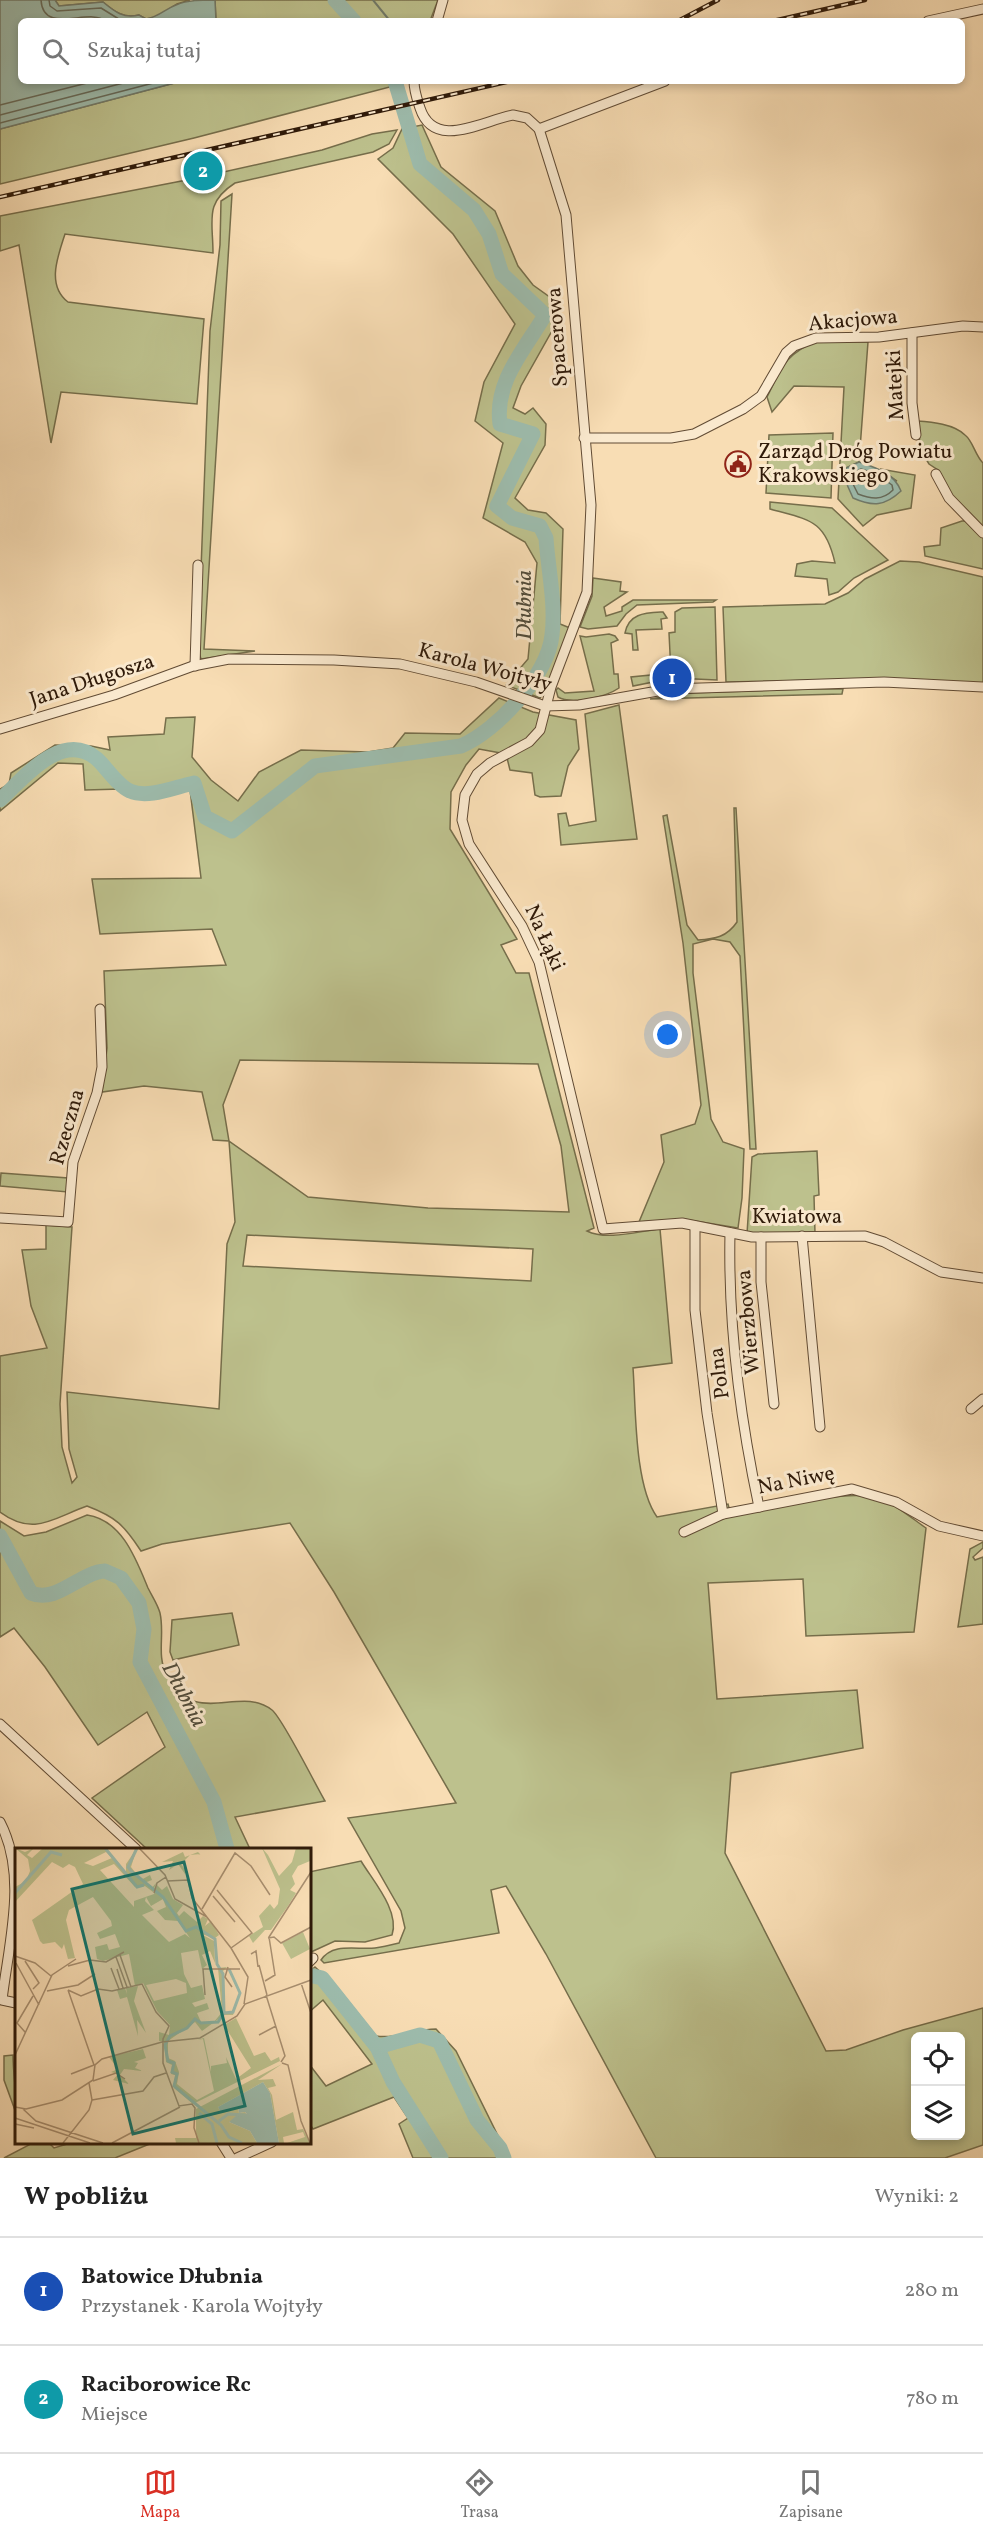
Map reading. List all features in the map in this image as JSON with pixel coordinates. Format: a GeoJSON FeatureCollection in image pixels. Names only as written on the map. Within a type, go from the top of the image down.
{"type":"FeatureCollection","features":[{"type":"Feature","properties":{"kind":"street"},"geometry":{"type":"LineString","coordinates":[[438,18],[443,0]]}},
{"type":"Feature","properties":{"kind":"street"},"geometry":{"type":"LineString","coordinates":[[942,18],[983,9]]}},
{"type":"Feature","properties":{"kind":"street"},"geometry":{"type":"LineString","coordinates":[[415,84],[424,120],[438,130],[463,130],[519,115],[533,122],[539,129],[657,84]]}},
{"type":"Feature","properties":{"kind":"street","name":"Spacerowa"},"geometry":{"type":"LineString","coordinates":[[539,129],[566,215],[591,505],[587,591],[545,706]]}},
{"type":"Feature","properties":{"kind":"street","name":"Akacjowa"},"geometry":{"type":"LineString","coordinates":[[584,438],[671,438],[694,434],[743,410],[761,396],[774,370],[794,346],[816,338],[879,337],[963,326],[983,327]]}},
{"type":"Feature","properties":{"kind":"street","name":"Matejki"},"geometry":{"type":"LineString","coordinates":[[912,333],[912,403],[916,435]]}},
{"type":"Feature","properties":{"kind":"street"},"geometry":{"type":"LineString","coordinates":[[936,474],[949,498],[983,533]]}},
{"type":"Feature","properties":{"kind":"street"},"geometry":{"type":"LineString","coordinates":[[194,666],[198,565]]}},
{"type":"Feature","properties":{"kind":"street","name":"Karola Wojtyły"},"geometry":{"type":"LineString","coordinates":[[194,666],[228,659],[360,661],[435,671],[545,706],[579,705],[669,689],[884,682],[983,687]]}},
{"type":"Feature","properties":{"kind":"street","name":"Jana Długosza"},"geometry":{"type":"LineString","coordinates":[[0,729],[114,695],[194,666]]}},
{"type":"Feature","properties":{"kind":"street","name":"Na Łąki"},"geometry":{"type":"LineString","coordinates":[[545,706],[541,727],[532,739],[490,763],[474,778],[464,799],[462,820],[469,844],[517,916],[538,962],[603,1229]]}},
{"type":"Feature","properties":{"kind":"street","name":"Rzeczna"},"geometry":{"type":"LineString","coordinates":[[0,1218],[64,1224],[68,1222],[73,1162],[97,1093],[102,1067],[100,1009]]}},
{"type":"Feature","properties":{"kind":"street","name":"Kwiatowa"},"geometry":{"type":"LineString","coordinates":[[603,1229],[668,1223],[761,1237],[871,1237],[941,1272],[983,1278]]}},
{"type":"Feature","properties":{"kind":"street"},"geometry":{"type":"LineString","coordinates":[[695,1226],[696,1319],[707,1413],[723,1514]]}},
{"type":"Feature","properties":{"kind":"street","name":"Polna"},"geometry":{"type":"LineString","coordinates":[[730,1233],[729,1278],[734,1342],[759,1507]]}},
{"type":"Feature","properties":{"kind":"street"},"geometry":{"type":"LineString","coordinates":[[802,1236],[820,1427]]}},
{"type":"Feature","properties":{"kind":"street","name":"Wierzbowa"},"geometry":{"type":"LineString","coordinates":[[761,1237],[761,1282],[774,1404]]}},
{"type":"Feature","properties":{"kind":"street"},"geometry":{"type":"LineString","coordinates":[[971,1409],[983,1399]]}},
{"type":"Feature","properties":{"kind":"street","name":"Na Niwę"},"geometry":{"type":"LineString","coordinates":[[684,1532],[723,1514],[852,1489],[896,1502],[939,1526],[983,1536]]}},
{"type":"Feature","properties":{"kind":"street"},"geometry":{"type":"LineString","coordinates":[[0,1724],[135,1848]]}},
{"type":"Feature","properties":{"kind":"street"},"geometry":{"type":"LineString","coordinates":[[0,1822],[9,1840],[15,1873]]}},
{"type":"Feature","properties":{"kind":"street"},"geometry":{"type":"LineString","coordinates":[[15,1888],[2,2000],[15,2003]]}},
{"type":"Feature","properties":{"kind":"street"},"geometry":{"type":"LineString","coordinates":[[222,2143],[231,2158]]}},
{"type":"Feature","properties":{"kind":"street"},"geometry":{"type":"LineString","coordinates":[[237,2158],[270,2143]]}},
{"type":"Feature","properties":{"kind":"green space"},"geometry":{"type":"Polygon","coordinates":[[[55,0],[190,0],[177,4],[152,18],[120,14],[103,2],[59,6],[55,0]]]}},
{"type":"Feature","properties":{"kind":"green space"},"geometry":{"type":"Polygon","coordinates":[[[215,0],[438,0],[431,18],[216,18],[215,0]]]}},
{"type":"Feature","properties":{"kind":"green space"},"geometry":{"type":"Polygon","coordinates":[[[171,84],[401,84],[194,138],[0,184],[0,129],[171,84]]]}},
{"type":"Feature","properties":{"kind":"green space"},"geometry":{"type":"Polygon","coordinates":[[[422,125],[441,167],[495,211],[518,266],[533,285],[551,298],[553,329],[521,386],[513,408],[525,414],[533,408],[546,424],[545,445],[515,498],[528,510],[546,513],[563,529],[560,624],[570,628],[547,689],[540,698],[506,685],[528,659],[537,563],[525,542],[483,518],[503,443],[475,421],[484,382],[515,324],[453,234],[378,159],[393,148],[402,129],[422,125]]]}},
{"type":"Feature","properties":{"kind":"green space"},"geometry":{"type":"Polygon","coordinates":[[[397,130],[389,144],[373,152],[235,183],[225,190],[214,205],[212,213],[213,253],[65,234],[57,261],[56,279],[61,295],[68,302],[204,319],[197,404],[61,392],[51,443],[19,245],[0,251],[0,216],[192,179],[322,150],[372,134],[397,130]]]}},
{"type":"Feature","properties":{"kind":"green space"},"geometry":{"type":"Polygon","coordinates":[[[232,194],[204,649],[255,651],[201,659],[198,649],[210,331],[220,245],[221,201],[232,194]]]}},
{"type":"Feature","properties":{"kind":"green space"},"geometry":{"type":"Polygon","coordinates":[[[817,341],[868,342],[859,462],[846,468],[897,481],[880,469],[915,475],[911,508],[877,515],[863,526],[838,499],[844,387],[794,386],[772,412],[767,397],[781,370],[798,351],[817,341]]]}},
{"type":"Feature","properties":{"kind":"green space"},"geometry":{"type":"Polygon","coordinates":[[[917,421],[949,426],[960,431],[970,441],[983,463],[983,528],[952,497],[938,470],[929,464],[921,451],[917,421]]]}},
{"type":"Feature","properties":{"kind":"green space"},"geometry":{"type":"Polygon","coordinates":[[[833,433],[831,498],[766,493],[769,435],[833,433]]]}},
{"type":"Feature","properties":{"kind":"green space"},"geometry":{"type":"Polygon","coordinates":[[[770,502],[832,508],[888,560],[854,578],[838,592],[829,595],[827,579],[795,576],[797,564],[812,561],[835,563],[826,538],[820,529],[805,519],[770,509],[770,502]]]}},
{"type":"Feature","properties":{"kind":"green space"},"geometry":{"type":"Polygon","coordinates":[[[966,521],[983,538],[983,569],[925,556],[924,547],[940,545],[941,528],[966,521]]]}},
{"type":"Feature","properties":{"kind":"green space"},"geometry":{"type":"Polygon","coordinates":[[[900,561],[919,562],[983,577],[983,685],[887,679],[726,682],[723,607],[825,604],[848,593],[865,579],[900,561]]]}},
{"type":"Feature","properties":{"kind":"green space"},"geometry":{"type":"Polygon","coordinates":[[[593,578],[621,582],[620,591],[627,592],[604,607],[606,616],[622,611],[622,607],[633,600],[716,600],[713,602],[637,605],[617,626],[588,629],[580,627],[592,596],[593,578]]]}},
{"type":"Feature","properties":{"kind":"green space"},"geometry":{"type":"Polygon","coordinates":[[[715,607],[717,680],[673,678],[633,686],[631,677],[671,673],[669,633],[675,632],[675,612],[682,608],[715,607]]]}},
{"type":"Feature","properties":{"kind":"green space"},"geometry":{"type":"Polygon","coordinates":[[[663,612],[667,618],[661,619],[662,629],[636,630],[638,650],[633,650],[632,634],[625,633],[630,621],[639,615],[663,612]]]}},
{"type":"Feature","properties":{"kind":"green space"},"geometry":{"type":"Polygon","coordinates":[[[609,634],[618,640],[611,643],[614,674],[618,674],[619,688],[588,699],[571,700],[558,697],[556,690],[558,688],[565,693],[594,691],[580,636],[609,634]]]}},
{"type":"Feature","properties":{"kind":"green space"},"geometry":{"type":"Polygon","coordinates":[[[843,689],[842,694],[650,699],[690,693],[843,689]]]}},
{"type":"Feature","properties":{"kind":"green space"},"geometry":{"type":"Polygon","coordinates":[[[499,698],[533,712],[576,720],[579,749],[568,766],[561,796],[540,797],[535,795],[532,773],[510,770],[506,754],[479,749],[466,765],[451,792],[450,829],[517,939],[501,945],[516,973],[529,973],[594,1228],[587,1231],[613,1235],[660,1229],[672,1363],[633,1368],[640,1466],[649,1503],[657,1517],[728,1504],[731,1515],[824,1498],[860,1496],[874,1497],[888,1502],[926,1528],[914,1632],[806,1636],[803,1579],[708,1583],[717,1699],[857,1690],[863,1748],[731,1773],[725,1853],[826,2051],[846,2050],[903,2030],[983,2008],[983,2145],[945,2158],[656,2158],[546,1954],[506,1886],[491,1890],[499,1933],[324,1963],[321,1960],[326,1954],[339,1949],[375,1948],[399,1943],[405,1928],[401,1911],[348,1818],[456,1803],[334,1592],[290,1523],[162,1544],[141,1551],[118,1523],[87,1506],[53,1520],[34,1524],[23,1523],[0,1512],[0,1356],[47,1348],[31,1306],[22,1250],[46,1249],[46,1225],[72,1227],[60,1404],[62,1447],[72,1483],[77,1477],[69,1449],[67,1392],[219,1409],[227,1244],[235,1222],[229,1141],[213,1140],[202,1092],[144,1086],[102,1092],[107,1048],[104,971],[226,965],[212,929],[100,934],[92,879],[201,878],[190,790],[146,799],[130,795],[122,789],[85,790],[83,764],[58,763],[0,811],[0,789],[9,784],[11,773],[55,745],[91,746],[110,750],[108,737],[164,734],[166,718],[195,717],[192,757],[211,780],[238,801],[259,772],[301,750],[368,752],[393,748],[405,733],[460,734],[499,698]],[[240,1060],[223,1105],[229,1141],[308,1197],[428,1208],[569,1212],[561,1146],[538,1064],[240,1060]],[[247,1235],[243,1266],[531,1281],[533,1249],[247,1235]]]}},
{"type":"Feature","properties":{"kind":"green space"},"geometry":{"type":"Polygon","coordinates":[[[619,705],[637,839],[561,845],[558,814],[566,813],[569,826],[596,821],[585,714],[619,705]]]}},
{"type":"Feature","properties":{"kind":"green space"},"geometry":{"type":"Polygon","coordinates":[[[734,808],[736,808],[756,1149],[750,1149],[740,956],[730,942],[713,939],[693,944],[693,973],[711,1119],[723,1142],[744,1149],[738,1228],[683,1219],[639,1222],[664,1162],[661,1135],[695,1124],[701,1105],[683,943],[663,816],[667,815],[687,925],[698,940],[704,940],[725,934],[737,922],[734,808]]]}},
{"type":"Feature","properties":{"kind":"green space"},"geometry":{"type":"Polygon","coordinates":[[[817,1151],[819,1195],[814,1196],[815,1233],[747,1234],[752,1157],[758,1154],[817,1151]]]}},
{"type":"Feature","properties":{"kind":"green space"},"geometry":{"type":"Polygon","coordinates":[[[1,1173],[68,1178],[68,1192],[0,1186],[1,1173]]]}},
{"type":"Feature","properties":{"kind":"green space"},"geometry":{"type":"Polygon","coordinates":[[[87,1515],[110,1524],[133,1553],[159,1610],[162,1660],[167,1676],[178,1692],[191,1700],[204,1703],[246,1701],[259,1703],[272,1710],[291,1738],[325,1801],[235,1817],[250,1848],[146,1848],[92,1798],[165,1747],[147,1712],[98,1745],[45,1667],[14,1628],[0,1637],[0,1521],[24,1536],[46,1532],[87,1515]]]}},
{"type":"Feature","properties":{"kind":"green space"},"geometry":{"type":"Polygon","coordinates":[[[983,1542],[983,1548],[973,1557],[975,1560],[983,1557],[983,1624],[958,1627],[970,1549],[983,1542]]]}},
{"type":"Feature","properties":{"kind":"green space"},"geometry":{"type":"Polygon","coordinates":[[[232,1613],[239,1645],[173,1660],[170,1652],[172,1620],[232,1613]]]}},
{"type":"Feature","properties":{"kind":"green space"},"geometry":{"type":"Polygon","coordinates":[[[361,1861],[389,1906],[392,1916],[392,1935],[365,1942],[335,1941],[311,1952],[310,1872],[361,1861]]]}},
{"type":"Feature","properties":{"kind":"green space"},"geometry":{"type":"Polygon","coordinates":[[[315,1967],[337,1987],[376,2036],[384,2037],[436,2029],[456,2051],[509,2158],[413,2158],[399,2124],[408,2118],[394,2097],[313,2129],[310,2124],[310,2065],[326,2086],[372,2064],[323,2000],[310,2011],[310,1971],[315,1967]]]}},
{"type":"Feature","properties":{"kind":"green space"},"geometry":{"type":"Polygon","coordinates":[[[13,2055],[15,2110],[4,2080],[4,2056],[13,2055]]]}},
{"type":"Feature","properties":{"kind":"green space"},"geometry":{"type":"Polygon","coordinates":[[[28,2143],[49,2143],[54,2148],[71,2143],[152,2143],[115,2158],[4,2158],[29,2145],[28,2143]]]}},
{"type":"Feature","properties":{"kind":"water"},"geometry":{"type":"Polygon","coordinates":[[[0,0],[55,0],[59,6],[103,2],[120,14],[139,15],[144,18],[18,18],[18,84],[171,84],[0,129],[0,0]]]}},
{"type":"Feature","properties":{"kind":"water"},"geometry":{"type":"Polygon","coordinates":[[[215,0],[216,18],[150,18],[181,3],[215,0]]]}},
{"type":"Feature","properties":{"kind":"water"},"geometry":{"type":"Polygon","coordinates":[[[859,462],[889,475],[901,491],[890,500],[873,504],[853,498],[845,480],[846,468],[859,462]]]}},
{"type":"Feature","properties":{"kind":"waterway","name":"Dłubnia"},"geometry":{"type":"LineString","coordinates":[[335,0],[351,18]]}},
{"type":"Feature","properties":{"kind":"waterway"},"geometry":{"type":"LineString","coordinates":[[373,0],[388,18]]}},
{"type":"Feature","properties":{"kind":"waterway","name":"Dłubnia"},"geometry":{"type":"LineString","coordinates":[[0,800],[44,760],[57,753],[70,750],[84,751],[97,759],[117,781],[130,791],[145,794],[162,792],[194,783],[205,817],[232,831],[315,766],[461,746],[475,739],[505,715],[531,684],[541,667],[548,651],[553,623],[546,538],[540,526],[512,518],[497,506],[533,434],[500,424],[499,409],[502,394],[506,380],[520,353],[545,315],[502,274],[489,234],[474,210],[420,164],[396,84]]}},
{"type":"Feature","properties":{"kind":"waterway","name":"Dłubnia"},"geometry":{"type":"LineString","coordinates":[[0,1536],[31,1593],[50,1594],[87,1576],[105,1571],[121,1578],[139,1603],[144,1629],[140,1662],[214,1802],[227,1848]]}},
{"type":"Feature","properties":{"kind":"waterway","name":"Dłubnia"},"geometry":{"type":"LineString","coordinates":[[310,1975],[322,1978],[377,2047],[393,2082],[441,2158]]}},
{"type":"Feature","properties":{"kind":"waterway"},"geometry":{"type":"LineString","coordinates":[[377,2047],[420,2035],[439,2041],[477,2120],[500,2148],[504,2158]]}},
{"type":"Feature","properties":{"kind":"railway"},"geometry":{"type":"LineString","coordinates":[[684,18],[718,0]]}},
{"type":"Feature","properties":{"kind":"railway"},"geometry":{"type":"LineString","coordinates":[[786,18],[865,0]]}},
{"type":"Feature","properties":{"kind":"railway"},"geometry":{"type":"LineString","coordinates":[[0,197],[498,84]]}},
{"type":"Feature","properties":{"kind":"place","name":"Raciborowice Rc"},"geometry":{"type":"Point","coordinates":[203,171]}},
{"type":"Feature","properties":{"kind":"place","name":"Zarząd Dróg Powiatu Krakowskiego"},"geometry":{"type":"Point","coordinates":[738,464]}},
{"type":"Feature","properties":{"kind":"place","name":"Batowice Dłubnia"},"geometry":{"type":"Point","coordinates":[672,678]}}]}
